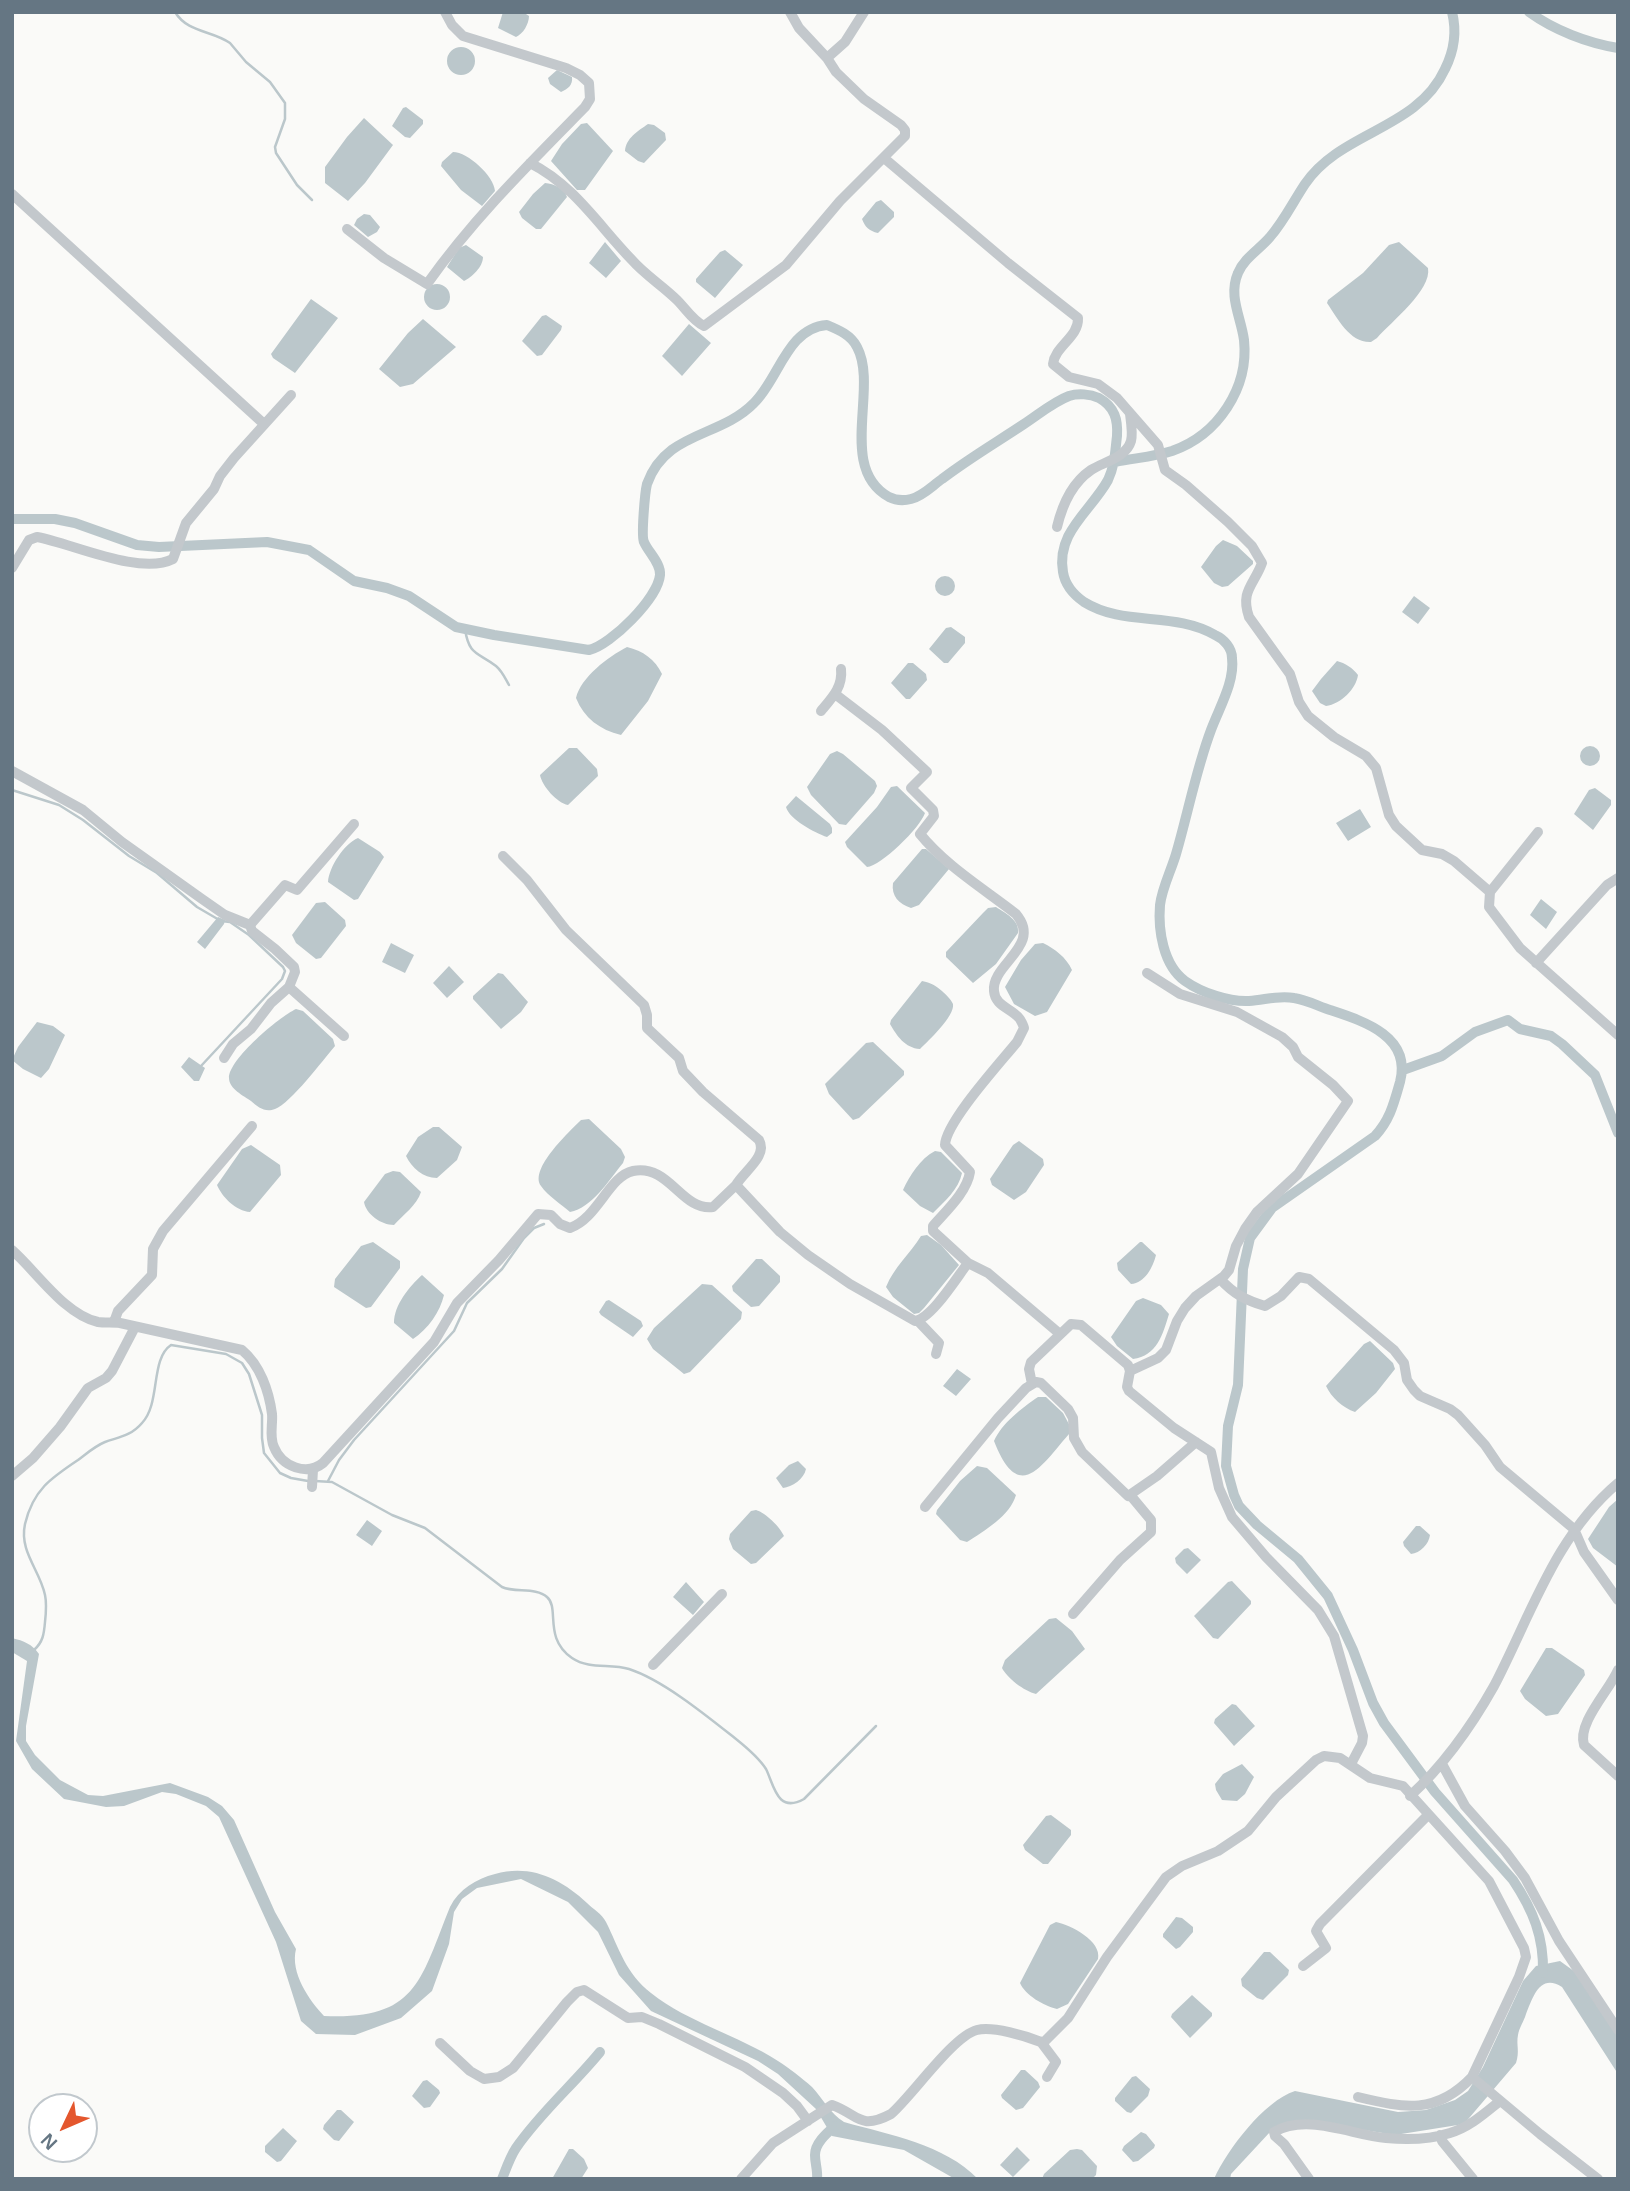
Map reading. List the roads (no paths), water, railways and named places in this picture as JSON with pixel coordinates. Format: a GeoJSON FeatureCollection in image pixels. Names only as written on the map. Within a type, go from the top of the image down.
{"type":"FeatureCollection","features":[{"type":"Feature","properties":{"kind":"street"},"geometry":{"type":"LineString","coordinates":[[347,229],[384,258],[427,284],[458,242],[590,99],[589,83],[580,75],[566,68],[463,36],[452,25],[445,12]]}},
{"type":"Feature","properties":{"kind":"street"},"geometry":{"type":"LineString","coordinates":[[530,163],[552,174],[572,192],[629,258],[677,300],[695,321],[704,326],[786,265],[840,201],[903,141],[905,130],[864,99],[836,72],[827,58],[799,28],[790,12]]}},
{"type":"Feature","properties":{"kind":"street"},"geometry":{"type":"LineString","coordinates":[[827,58],[845,42],[864,12]]}},
{"type":"Feature","properties":{"kind":"street"},"geometry":{"type":"LineString","coordinates":[[884,158],[1008,263],[1078,318],[1077,329],[1054,356],[1053,364],[1069,377],[1107,389],[1158,448],[1165,470],[1228,522],[1260,558],[1262,564],[1251,582],[1245,607],[1254,625],[1290,674],[1299,702],[1308,716],[1334,737],[1366,756],[1380,777],[1389,815],[1414,844],[1426,852],[1447,856],[1490,892]]}},
{"type":"Feature","properties":{"kind":"street"},"geometry":{"type":"LineString","coordinates":[[12,194],[264,424]]}},
{"type":"Feature","properties":{"kind":"street"},"geometry":{"type":"LineString","coordinates":[[12,568],[29,540],[37,537],[119,560],[164,563],[175,555],[186,523],[214,489],[227,467],[291,395]]}},
{"type":"Feature","properties":{"kind":"street"},"geometry":{"type":"LineString","coordinates":[[1057,527],[1061,511],[1072,489],[1089,471],[1122,453],[1131,440],[1130,414]]}},
{"type":"Feature","properties":{"kind":"street"},"geometry":{"type":"LineString","coordinates":[[821,711],[835,694],[842,679],[841,669]]}},
{"type":"Feature","properties":{"kind":"street"},"geometry":{"type":"LineString","coordinates":[[835,694],[882,730],[928,772],[911,788],[933,810],[934,816],[920,834],[957,870],[1016,914],[1023,923],[1021,941],[994,983],[994,995],[1003,1007],[1020,1018],[1024,1028],[1017,1042],[946,1137],[945,1145],[970,1171],[964,1188],[933,1226],[933,1231],[968,1263],[988,1273],[1060,1334]]}},
{"type":"Feature","properties":{"kind":"street"},"geometry":{"type":"LineString","coordinates":[[12,771],[83,810],[122,842],[225,915],[250,925]]}},
{"type":"Feature","properties":{"kind":"street"},"geometry":{"type":"LineString","coordinates":[[250,925],[285,885],[297,890],[354,824]]}},
{"type":"Feature","properties":{"kind":"street"},"geometry":{"type":"LineString","coordinates":[[1538,832],[1490,892],[1489,906],[1520,948],[1618,1035]]}},
{"type":"Feature","properties":{"kind":"street"},"geometry":{"type":"LineString","coordinates":[[312,1487],[313,1473],[434,1342],[457,1303],[499,1260],[538,1213],[551,1215],[560,1224],[570,1228],[578,1225],[597,1209],[620,1178],[629,1172],[657,1174],[693,1203],[709,1208],[736,1185],[761,1152],[759,1140],[703,1092],[683,1071],[678,1058],[647,1028],[645,1005],[566,930],[527,880],[503,856]]}},
{"type":"Feature","properties":{"kind":"street"},"geometry":{"type":"LineString","coordinates":[[1536,962],[1607,885],[1618,878]]}},
{"type":"Feature","properties":{"kind":"street"},"geometry":{"type":"LineString","coordinates":[[224,1058],[233,1044],[251,1029],[271,1003],[289,987],[294,977],[294,967],[252,932],[250,925]]}},
{"type":"Feature","properties":{"kind":"street"},"geometry":{"type":"LineString","coordinates":[[1130,1371],[1158,1358],[1166,1350],[1185,1308],[1229,1270],[1236,1246],[1245,1229],[1257,1212],[1298,1174],[1348,1101],[1333,1085],[1298,1057],[1293,1047],[1282,1037],[1237,1013],[1180,994],[1147,973]]}},
{"type":"Feature","properties":{"kind":"street"},"geometry":{"type":"LineString","coordinates":[[289,987],[344,1036]]}},
{"type":"Feature","properties":{"kind":"street"},"geometry":{"type":"LineString","coordinates":[[114,1322],[118,1311],[152,1275],[153,1249],[163,1231],[252,1126]]}},
{"type":"Feature","properties":{"kind":"street"},"geometry":{"type":"LineString","coordinates":[[736,1185],[780,1232],[808,1255],[850,1284],[907,1318],[918,1321],[939,1343],[936,1354]]}},
{"type":"Feature","properties":{"kind":"street"},"geometry":{"type":"LineString","coordinates":[[12,1250],[75,1311],[100,1322],[114,1322],[242,1350],[254,1363],[265,1384],[272,1414],[274,1448],[285,1462],[313,1473]]}},
{"type":"Feature","properties":{"kind":"street"},"geometry":{"type":"LineString","coordinates":[[918,1321],[930,1312],[968,1263]]}},
{"type":"Feature","properties":{"kind":"street"},"geometry":{"type":"LineString","coordinates":[[1220,1279],[1233,1293],[1265,1306],[1281,1296],[1299,1277],[1309,1279],[1394,1350],[1404,1363],[1408,1380],[1420,1396],[1458,1415],[1485,1444],[1500,1468],[1574,1529],[1584,1552],[1618,1600]]}},
{"type":"Feature","properties":{"kind":"street"},"geometry":{"type":"LineString","coordinates":[[1032,1384],[1029,1369],[1031,1362],[1071,1324],[1081,1325],[1128,1364],[1129,1391],[1174,1428],[1211,1452],[1219,1488],[1232,1517],[1318,1610],[1334,1636],[1363,1736],[1351,1764]]}},
{"type":"Feature","properties":{"kind":"street"},"geometry":{"type":"LineString","coordinates":[[12,1476],[42,1448],[88,1388],[106,1378],[112,1371],[135,1327]]}},
{"type":"Feature","properties":{"kind":"street"},"geometry":{"type":"LineString","coordinates":[[925,1507],[998,1418],[1032,1384],[1041,1383],[1064,1403],[1073,1418],[1074,1438],[1082,1452],[1123,1492],[1132,1496],[1151,1520],[1151,1532],[1120,1560],[1073,1614]]}},
{"type":"Feature","properties":{"kind":"street"},"geometry":{"type":"LineString","coordinates":[[1132,1496],[1196,1442]]}},
{"type":"Feature","properties":{"kind":"street"},"geometry":{"type":"LineString","coordinates":[[1413,1794],[1442,1765],[1489,1694],[1536,1597],[1574,1529],[1598,1500],[1618,1483]]}},
{"type":"Feature","properties":{"kind":"street"},"geometry":{"type":"LineString","coordinates":[[653,1665],[722,1594]]}},
{"type":"Feature","properties":{"kind":"street"},"geometry":{"type":"LineString","coordinates":[[1618,1670],[1587,1721],[1582,1741],[1618,1776]]}},
{"type":"Feature","properties":{"kind":"street"},"geometry":{"type":"LineString","coordinates":[[1041,2042],[1057,2031],[1068,2018],[1107,1957],[1166,1877],[1182,1866],[1219,1850],[1248,1831],[1276,1797],[1316,1760],[1324,1756],[1340,1758],[1370,1778],[1403,1786],[1413,1794],[1428,1815],[1489,1881],[1526,1957],[1475,2079],[1437,2103],[1426,2105],[1405,2107],[1358,2097]]}},
{"type":"Feature","properties":{"kind":"street"},"geometry":{"type":"LineString","coordinates":[[1442,1765],[1465,1806],[1525,1878],[1559,1941],[1618,2030]]}},
{"type":"Feature","properties":{"kind":"street"},"geometry":{"type":"LineString","coordinates":[[1303,1966],[1326,1948],[1316,1931],[1320,1924],[1428,1815]]}},
{"type":"Feature","properties":{"kind":"street"},"geometry":{"type":"LineString","coordinates":[[440,2043],[470,2071],[484,2079],[499,2077],[513,2068],[567,2002],[577,1992],[584,1990],[628,2018],[642,2017],[659,2024],[745,2067],[790,2099],[810,2119]]}},
{"type":"Feature","properties":{"kind":"street"},"geometry":{"type":"LineString","coordinates":[[741,2179],[773,2143],[832,2105],[855,2119],[867,2122],[881,2120],[891,2114],[943,2057],[973,2031],[982,2029],[1018,2034],[1041,2042],[1056,2062],[1047,2077]]}},
{"type":"Feature","properties":{"kind":"street"},"geometry":{"type":"LineString","coordinates":[[1475,2079],[1598,2179]]}},
{"type":"Feature","properties":{"kind":"street"},"geometry":{"type":"LineString","coordinates":[[1309,2179],[1274,2132],[1311,2126],[1386,2138],[1409,2139],[1440,2135],[1462,2129],[1498,2099]]}},
{"type":"Feature","properties":{"kind":"street"},"geometry":{"type":"LineString","coordinates":[[1440,2135],[1473,2179]]}},
{"type":"Feature","properties":{"kind":"waterway"},"geometry":{"type":"LineString","coordinates":[[175,12],[193,28],[230,43],[246,62],[270,82],[285,103],[285,119],[275,147],[276,153],[297,185],[312,200]]}},
{"type":"Feature","properties":{"kind":"waterway"},"geometry":{"type":"LineString","coordinates":[[1115,462],[1165,453],[1189,444],[1216,422],[1227,408],[1236,392],[1244,358],[1244,340],[1234,290],[1238,273],[1248,258],[1275,231],[1320,166],[1338,152],[1398,118],[1432,89],[1451,55],[1454,34],[1452,12]]}},
{"type":"Feature","properties":{"kind":"waterway"},"geometry":{"type":"LineString","coordinates":[[1529,12],[1571,35],[1618,48]]}},
{"type":"Feature","properties":{"kind":"waterway"},"geometry":{"type":"LineString","coordinates":[[12,519],[55,519],[75,523],[137,545],[159,547],[267,542],[309,550],[354,581],[409,596],[456,627],[589,650],[621,630],[642,608],[657,585],[660,571],[644,542],[643,532],[647,484],[656,467],[680,444],[726,423],[754,403],[793,345],[813,328],[827,325],[848,336],[857,347],[863,364],[862,448],[865,467],[874,484],[894,499],[908,500],[920,496],[972,458],[1051,405],[1069,396],[1088,395],[1109,405],[1117,425],[1113,464],[1108,480],[1070,533],[1065,545],[1062,558],[1066,581],[1080,599],[1099,610],[1199,628],[1221,639],[1232,654],[1229,686],[1196,776],[1176,854],[1161,899],[1160,925],[1167,957],[1185,981],[1216,996],[1241,1001],[1294,998],[1370,1025],[1392,1042],[1399,1053],[1402,1066],[1391,1111],[1375,1136],[1272,1208],[1250,1238],[1243,1269],[1238,1385],[1228,1426],[1226,1466],[1234,1495],[1239,1506],[1257,1525],[1298,1559],[1328,1596],[1384,1723],[1435,1792],[1513,1880],[1536,1924],[1542,1947],[1543,1973]]}},
{"type":"Feature","properties":{"kind":"waterway"},"geometry":{"type":"LineString","coordinates":[[465,629],[472,649],[498,668],[509,685]]}},
{"type":"Feature","properties":{"kind":"waterway"},"geometry":{"type":"LineString","coordinates":[[12,790],[59,805],[83,820],[129,856],[157,873],[197,907],[221,921],[230,922],[249,935],[283,967],[285,971],[282,979],[201,1066]]}},
{"type":"Feature","properties":{"kind":"waterway"},"geometry":{"type":"LineString","coordinates":[[1403,1070],[1442,1056],[1475,1032],[1508,1020],[1520,1029],[1551,1036],[1595,1075],[1618,1133]]}},
{"type":"Feature","properties":{"kind":"waterway"},"geometry":{"type":"LineString","coordinates":[[328,1481],[354,1440],[454,1331],[467,1303],[502,1269],[524,1238],[534,1228],[544,1224]]}},
{"type":"Feature","properties":{"kind":"waterway"},"geometry":{"type":"LineString","coordinates":[[34,1650],[43,1634],[46,1605],[42,1586],[25,1543],[28,1512],[44,1486],[59,1473],[98,1446],[129,1433],[142,1423],[152,1404],[160,1360],[171,1345],[226,1354],[242,1363],[249,1374],[262,1415],[264,1453],[280,1473],[308,1481]]}},
{"type":"Feature","properties":{"kind":"waterway"},"geometry":{"type":"LineString","coordinates":[[315,1481],[332,1482],[392,1515],[425,1528],[502,1587],[537,1592],[547,1597],[551,1602],[558,1642],[572,1658],[586,1664],[629,1669],[670,1690],[752,1753],[766,1769],[778,1796],[788,1803],[804,1799],[876,1726]]}},
{"type":"Feature","properties":{"kind":"waterway"},"geometry":{"type":"LineString","coordinates":[[502,2179],[512,2155],[525,2135],[600,2052]]}},
{"type":"Feature","properties":{"kind":"waterway"},"geometry":{"type":"LineString","coordinates":[[817,2179],[817,2146],[835,2126]]}}]}
